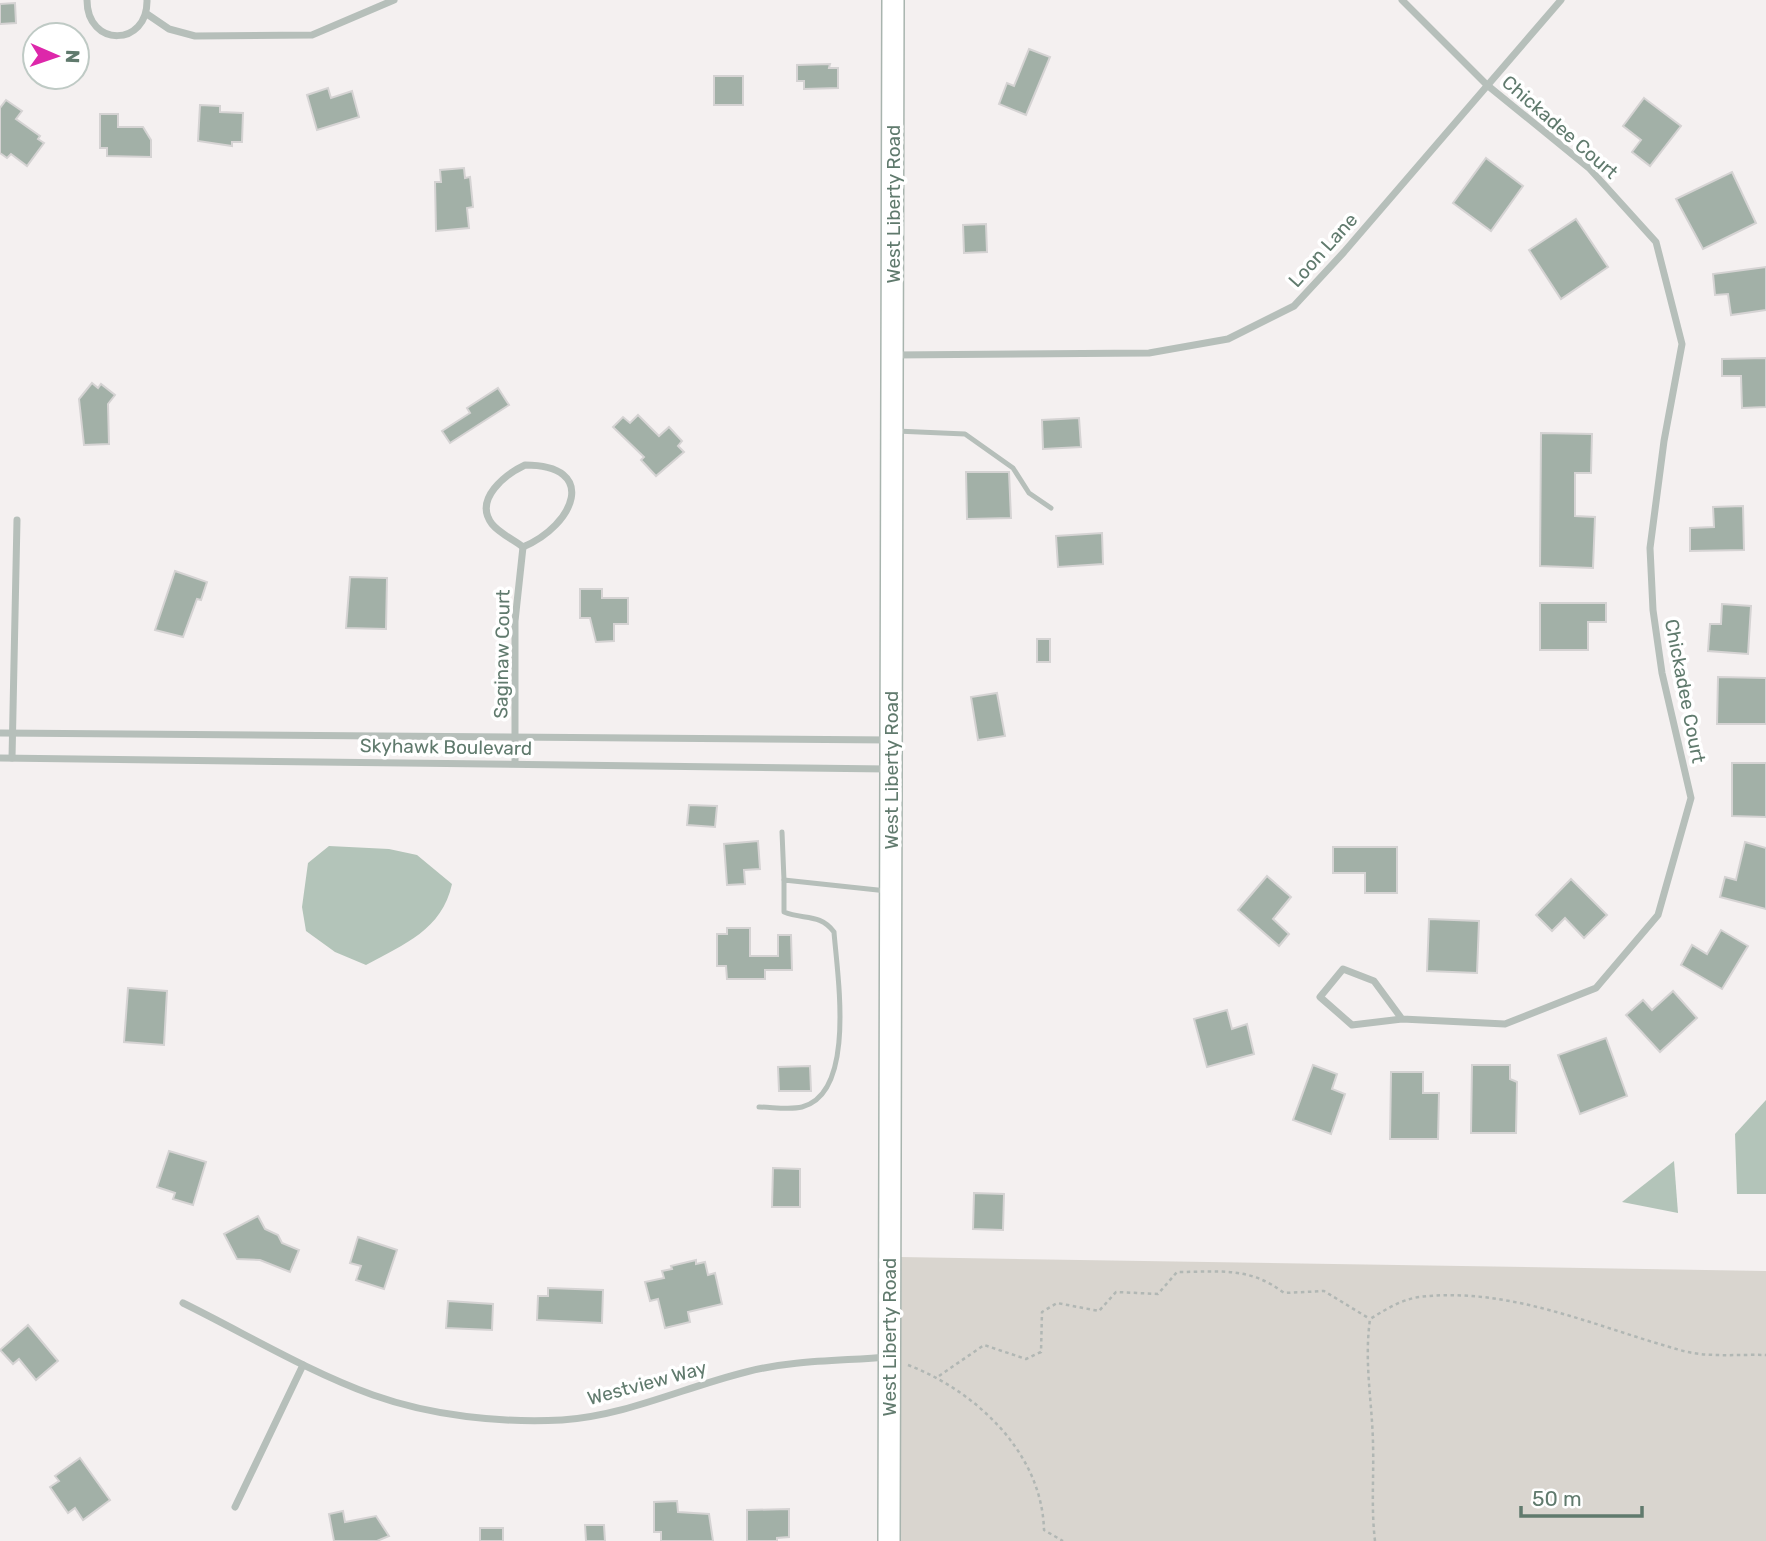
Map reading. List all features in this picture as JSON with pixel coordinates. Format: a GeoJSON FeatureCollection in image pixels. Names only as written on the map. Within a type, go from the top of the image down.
{"type":"FeatureCollection","features":[{"type":"Feature","properties":{"kind":"main road","name":"West Liberty Road"},"geometry":{"type":"LineString","coordinates":[[889,1541],[893,0]]}},
{"type":"Feature","properties":{"kind":"street"},"geometry":{"type":"LineString","coordinates":[[87,0],[87,12],[96,29],[107,35],[123,35],[139,29],[147,13],[147,0]]}},
{"type":"Feature","properties":{"kind":"street"},"geometry":{"type":"LineString","coordinates":[[147,13],[169,29],[195,36],[312,35],[394,0]]}},
{"type":"Feature","properties":{"kind":"street","name":"Chickadee Court"},"geometry":{"type":"LineString","coordinates":[[1402,0],[1487,85],[1589,168],[1656,242],[1682,344],[1664,441],[1650,548],[1653,610],[1662,673],[1691,798],[1658,915],[1596,988],[1505,1024],[1402,1019],[1352,1025],[1320,997],[1343,969],[1374,981],[1402,1019]]}},
{"type":"Feature","properties":{"kind":"street","name":"Loon Lane"},"geometry":{"type":"LineString","coordinates":[[893,355],[1149,352],[1228,339],[1294,306],[1344,252],[1561,0]]}},
{"type":"Feature","properties":{"kind":"street"},"geometry":{"type":"LineString","coordinates":[[525,465],[548,465],[562,475],[571,488],[571,506],[563,520],[546,537],[523,547],[491,523],[487,509],[491,492],[508,473],[525,465]]}},
{"type":"Feature","properties":{"kind":"street"},"geometry":{"type":"LineString","coordinates":[[12,758],[17,520]]}},
{"type":"Feature","properties":{"kind":"street","name":"Saginaw Court"},"geometry":{"type":"LineString","coordinates":[[515,763],[515,621],[523,547]]}},
{"type":"Feature","properties":{"kind":"street","name":"Skyhawk Boulevard"},"geometry":{"type":"LineString","coordinates":[[0,733],[890,740]]}},
{"type":"Feature","properties":{"kind":"street","name":"Skyhawk Boulevard"},"geometry":{"type":"LineString","coordinates":[[0,758],[891,769]]}},
{"type":"Feature","properties":{"kind":"street","name":"Westview Way"},"geometry":{"type":"LineString","coordinates":[[183,1303],[303,1365],[374,1395],[459,1416],[563,1420],[607,1413],[747,1371],[889,1357]]}},
{"type":"Feature","properties":{"kind":"street"},"geometry":{"type":"LineString","coordinates":[[235,1507],[303,1365]]}},
{"type":"Feature","properties":{"kind":"lane"},"geometry":{"type":"LineString","coordinates":[[893,431],[965,434],[1013,468],[1029,493],[1051,508]]}},
{"type":"Feature","properties":{"kind":"lane"},"geometry":{"type":"LineString","coordinates":[[759,1107],[802,1107],[816,1100],[826,1089],[835,1064],[841,1031],[834,932],[826,922],[816,918],[784,912],[782,832]]}},
{"type":"Feature","properties":{"kind":"lane"},"geometry":{"type":"LineString","coordinates":[[784,880],[891,891]]}},
{"type":"Feature","properties":{"kind":"path"},"geometry":{"type":"LineString","coordinates":[[939,1377],[984,1345],[1026,1359],[1041,1352],[1042,1312],[1057,1303],[1099,1311],[1116,1292],[1157,1294],[1177,1272],[1236,1272],[1266,1279],[1284,1293],[1324,1291],[1370,1319]]}},
{"type":"Feature","properties":{"kind":"path"},"geometry":{"type":"LineString","coordinates":[[1370,1319],[1394,1304],[1418,1297],[1508,1301],[1608,1325],[1683,1352],[1766,1355]]}},
{"type":"Feature","properties":{"kind":"path"},"geometry":{"type":"LineString","coordinates":[[1370,1319],[1366,1375],[1373,1442],[1372,1509],[1375,1541]]}},
{"type":"Feature","properties":{"kind":"path"},"geometry":{"type":"LineString","coordinates":[[889,1357],[939,1377],[981,1406],[1019,1452],[1043,1505],[1044,1530],[1063,1541]]}},
{"type":"Feature","properties":{"kind":"shaded area"},"geometry":{"type":"Polygon","coordinates":[[[329,846],[389,849],[417,855],[452,884],[447,900],[440,913],[419,934],[366,965],[335,952],[306,931],[302,907],[308,863],[329,846]]]}},
{"type":"Feature","properties":{"kind":"shaded area"},"geometry":{"type":"Polygon","coordinates":[[[1766,1100],[1766,1194],[1737,1194],[1735,1134],[1766,1100]]]}},
{"type":"Feature","properties":{"kind":"shaded area"},"geometry":{"type":"Polygon","coordinates":[[[1674,1161],[1678,1213],[1622,1202],[1674,1161]]]}},
{"type":"Feature","properties":{"kind":"shaded area"},"geometry":{"type":"Polygon","coordinates":[[[900,1257],[1766,1271],[1766,1541],[900,1541],[900,1257]]]}},
{"type":"Feature","properties":{"kind":"building"},"geometry":{"type":"Polygon","coordinates":[[[15,3],[16,23],[0,24],[0,4],[15,3]]]}},
{"type":"Feature","properties":{"kind":"building"},"geometry":{"type":"Polygon","coordinates":[[[1029,49],[1050,57],[1026,115],[999,104],[1007,83],[1014,86],[1029,49]]]}},
{"type":"Feature","properties":{"kind":"building"},"geometry":{"type":"Polygon","coordinates":[[[830,64],[829,68],[838,68],[838,88],[804,89],[804,81],[797,81],[797,65],[830,64]]]}},
{"type":"Feature","properties":{"kind":"building"},"geometry":{"type":"Polygon","coordinates":[[[714,76],[743,76],[743,105],[714,105],[714,76]]]}},
{"type":"Feature","properties":{"kind":"building"},"geometry":{"type":"Polygon","coordinates":[[[328,88],[331,98],[352,91],[359,117],[317,130],[307,95],[328,88]]]}},
{"type":"Feature","properties":{"kind":"building"},"geometry":{"type":"Polygon","coordinates":[[[1644,98],[1681,126],[1650,166],[1632,152],[1641,140],[1623,126],[1644,98]]]}},
{"type":"Feature","properties":{"kind":"building"},"geometry":{"type":"Polygon","coordinates":[[[6,100],[22,111],[16,119],[40,136],[38,139],[44,143],[27,166],[11,154],[7,158],[0,153],[0,108],[6,100]]]}},
{"type":"Feature","properties":{"kind":"building"},"geometry":{"type":"Polygon","coordinates":[[[200,105],[220,106],[220,112],[243,113],[242,142],[232,142],[232,146],[198,141],[200,105]]]}},
{"type":"Feature","properties":{"kind":"building"},"geometry":{"type":"Polygon","coordinates":[[[100,114],[118,114],[118,127],[143,127],[151,140],[151,157],[107,156],[107,148],[100,148],[100,114]]]}},
{"type":"Feature","properties":{"kind":"building"},"geometry":{"type":"Polygon","coordinates":[[[1486,158],[1523,186],[1491,231],[1453,203],[1486,158]]]}},
{"type":"Feature","properties":{"kind":"building"},"geometry":{"type":"Polygon","coordinates":[[[464,168],[465,178],[470,177],[473,207],[467,208],[469,228],[436,231],[435,182],[441,182],[440,170],[464,168]]]}},
{"type":"Feature","properties":{"kind":"building"},"geometry":{"type":"Polygon","coordinates":[[[1732,172],[1756,223],[1703,249],[1676,199],[1732,172]]]}},
{"type":"Feature","properties":{"kind":"building"},"geometry":{"type":"Polygon","coordinates":[[[1576,219],[1608,267],[1561,299],[1529,250],[1576,219]]]}},
{"type":"Feature","properties":{"kind":"building"},"geometry":{"type":"Polygon","coordinates":[[[986,224],[987,252],[964,253],[963,225],[986,224]]]}},
{"type":"Feature","properties":{"kind":"building"},"geometry":{"type":"Polygon","coordinates":[[[1766,267],[1766,310],[1731,315],[1728,294],[1715,295],[1713,274],[1766,267]]]}},
{"type":"Feature","properties":{"kind":"building"},"geometry":{"type":"Polygon","coordinates":[[[1766,358],[1766,407],[1742,408],[1741,376],[1722,376],[1722,359],[1766,358]]]}},
{"type":"Feature","properties":{"kind":"building"},"geometry":{"type":"Polygon","coordinates":[[[92,383],[98,388],[101,384],[115,395],[108,404],[109,444],[84,445],[79,399],[92,383]]]}},
{"type":"Feature","properties":{"kind":"building"},"geometry":{"type":"Polygon","coordinates":[[[498,388],[509,405],[450,443],[442,431],[470,413],[467,408],[498,388]]]}},
{"type":"Feature","properties":{"kind":"building"},"geometry":{"type":"Polygon","coordinates":[[[638,415],[659,436],[669,427],[682,441],[678,446],[684,452],[656,476],[641,460],[644,457],[613,427],[623,417],[630,423],[638,415]]]}},
{"type":"Feature","properties":{"kind":"building"},"geometry":{"type":"Polygon","coordinates":[[[1079,418],[1081,447],[1043,449],[1042,420],[1079,418]]]}},
{"type":"Feature","properties":{"kind":"building"},"geometry":{"type":"Polygon","coordinates":[[[1541,433],[1592,434],[1591,473],[1575,473],[1575,516],[1595,517],[1593,568],[1540,566],[1541,433]]]}},
{"type":"Feature","properties":{"kind":"building"},"geometry":{"type":"Polygon","coordinates":[[[966,472],[1009,472],[1011,518],[967,519],[966,472]]]}},
{"type":"Feature","properties":{"kind":"building"},"geometry":{"type":"Polygon","coordinates":[[[1743,506],[1744,550],[1690,551],[1690,528],[1714,527],[1713,507],[1743,506]]]}},
{"type":"Feature","properties":{"kind":"building"},"geometry":{"type":"Polygon","coordinates":[[[1102,533],[1103,564],[1058,567],[1056,536],[1102,533]]]}},
{"type":"Feature","properties":{"kind":"building"},"geometry":{"type":"Polygon","coordinates":[[[175,571],[207,582],[201,600],[197,599],[183,637],[155,630],[175,571]]]}},
{"type":"Feature","properties":{"kind":"building"},"geometry":{"type":"Polygon","coordinates":[[[350,577],[387,578],[386,629],[346,628],[350,577]]]}},
{"type":"Feature","properties":{"kind":"building"},"geometry":{"type":"Polygon","coordinates":[[[580,589],[602,589],[602,598],[628,598],[628,624],[614,624],[614,641],[596,642],[590,618],[580,618],[580,589]]]}},
{"type":"Feature","properties":{"kind":"building"},"geometry":{"type":"Polygon","coordinates":[[[1540,603],[1606,603],[1606,622],[1588,622],[1588,650],[1540,650],[1540,603]]]}},
{"type":"Feature","properties":{"kind":"building"},"geometry":{"type":"Polygon","coordinates":[[[1722,604],[1751,606],[1748,654],[1708,651],[1710,624],[1721,624],[1722,604]]]}},
{"type":"Feature","properties":{"kind":"building"},"geometry":{"type":"Polygon","coordinates":[[[1037,639],[1050,639],[1050,662],[1037,662],[1037,639]]]}},
{"type":"Feature","properties":{"kind":"building"},"geometry":{"type":"Polygon","coordinates":[[[1718,677],[1766,678],[1766,724],[1717,724],[1718,677]]]}},
{"type":"Feature","properties":{"kind":"building"},"geometry":{"type":"Polygon","coordinates":[[[997,693],[1005,736],[978,740],[971,697],[997,693]]]}},
{"type":"Feature","properties":{"kind":"building"},"geometry":{"type":"Polygon","coordinates":[[[1732,763],[1766,763],[1766,817],[1732,816],[1732,763]]]}},
{"type":"Feature","properties":{"kind":"building"},"geometry":{"type":"Polygon","coordinates":[[[689,805],[717,806],[715,827],[687,825],[689,805]]]}},
{"type":"Feature","properties":{"kind":"building"},"geometry":{"type":"Polygon","coordinates":[[[758,841],[760,869],[744,870],[745,884],[727,885],[724,844],[758,841]]]}},
{"type":"Feature","properties":{"kind":"building"},"geometry":{"type":"Polygon","coordinates":[[[1745,842],[1766,848],[1766,909],[1720,897],[1725,877],[1736,880],[1745,842]]]}},
{"type":"Feature","properties":{"kind":"building"},"geometry":{"type":"Polygon","coordinates":[[[1333,847],[1397,847],[1397,893],[1365,893],[1365,873],[1333,873],[1333,847]]]}},
{"type":"Feature","properties":{"kind":"building"},"geometry":{"type":"Polygon","coordinates":[[[1267,876],[1291,897],[1273,919],[1289,934],[1279,946],[1238,910],[1267,876]]]}},
{"type":"Feature","properties":{"kind":"building"},"geometry":{"type":"Polygon","coordinates":[[[1571,879],[1607,915],[1584,938],[1565,918],[1552,931],[1536,915],[1571,879]]]}},
{"type":"Feature","properties":{"kind":"building"},"geometry":{"type":"Polygon","coordinates":[[[1429,919],[1479,921],[1477,973],[1427,971],[1429,919]]]}},
{"type":"Feature","properties":{"kind":"building"},"geometry":{"type":"Polygon","coordinates":[[[727,928],[750,928],[750,956],[778,956],[778,935],[791,935],[792,970],[765,970],[765,979],[727,979],[726,966],[717,966],[717,934],[727,934],[727,928]]]}},
{"type":"Feature","properties":{"kind":"building"},"geometry":{"type":"Polygon","coordinates":[[[1721,930],[1748,946],[1722,989],[1681,965],[1692,945],[1707,954],[1721,930]]]}},
{"type":"Feature","properties":{"kind":"building"},"geometry":{"type":"Polygon","coordinates":[[[128,988],[167,991],[164,1045],[124,1042],[128,988]]]}},
{"type":"Feature","properties":{"kind":"building"},"geometry":{"type":"Polygon","coordinates":[[[1673,991],[1697,1018],[1660,1052],[1626,1015],[1643,1000],[1652,1010],[1673,991]]]}},
{"type":"Feature","properties":{"kind":"building"},"geometry":{"type":"Polygon","coordinates":[[[1227,1010],[1232,1029],[1247,1024],[1254,1054],[1207,1067],[1194,1019],[1227,1010]]]}},
{"type":"Feature","properties":{"kind":"building"},"geometry":{"type":"Polygon","coordinates":[[[1606,1038],[1627,1096],[1580,1114],[1558,1055],[1606,1038]]]}},
{"type":"Feature","properties":{"kind":"building"},"geometry":{"type":"Polygon","coordinates":[[[1313,1065],[1337,1074],[1332,1089],[1345,1094],[1331,1134],[1293,1120],[1313,1065]]]}},
{"type":"Feature","properties":{"kind":"building"},"geometry":{"type":"Polygon","coordinates":[[[1472,1065],[1510,1065],[1510,1079],[1517,1082],[1516,1133],[1471,1133],[1472,1065]]]}},
{"type":"Feature","properties":{"kind":"building"},"geometry":{"type":"Polygon","coordinates":[[[810,1066],[811,1091],[779,1091],[778,1067],[810,1066]]]}},
{"type":"Feature","properties":{"kind":"building"},"geometry":{"type":"Polygon","coordinates":[[[1391,1072],[1423,1072],[1423,1093],[1439,1093],[1438,1139],[1390,1139],[1391,1072]]]}},
{"type":"Feature","properties":{"kind":"building"},"geometry":{"type":"Polygon","coordinates":[[[169,1151],[206,1162],[193,1205],[173,1199],[175,1193],[157,1187],[169,1151]]]}},
{"type":"Feature","properties":{"kind":"building"},"geometry":{"type":"Polygon","coordinates":[[[773,1168],[800,1169],[800,1207],[772,1207],[773,1168]]]}},
{"type":"Feature","properties":{"kind":"building"},"geometry":{"type":"Polygon","coordinates":[[[974,1193],[1004,1194],[1003,1230],[973,1229],[974,1193]]]}},
{"type":"Feature","properties":{"kind":"building"},"geometry":{"type":"Polygon","coordinates":[[[258,1216],[265,1229],[278,1235],[282,1243],[299,1250],[290,1272],[260,1260],[237,1259],[224,1234],[258,1216]]]}},
{"type":"Feature","properties":{"kind":"building"},"geometry":{"type":"Polygon","coordinates":[[[358,1237],[397,1250],[384,1289],[356,1280],[361,1266],[350,1263],[358,1237]]]}},
{"type":"Feature","properties":{"kind":"building"},"geometry":{"type":"Polygon","coordinates":[[[696,1260],[696,1264],[705,1262],[708,1275],[715,1273],[722,1304],[688,1312],[690,1322],[665,1328],[658,1299],[650,1301],[645,1282],[664,1278],[662,1271],[672,1269],[671,1266],[696,1260]]]}},
{"type":"Feature","properties":{"kind":"building"},"geometry":{"type":"Polygon","coordinates":[[[548,1288],[603,1290],[602,1323],[537,1320],[538,1296],[548,1296],[548,1288]]]}},
{"type":"Feature","properties":{"kind":"building"},"geometry":{"type":"Polygon","coordinates":[[[448,1301],[493,1304],[492,1330],[446,1328],[448,1301]]]}},
{"type":"Feature","properties":{"kind":"building"},"geometry":{"type":"Polygon","coordinates":[[[28,1325],[58,1361],[36,1380],[19,1359],[13,1364],[0,1350],[28,1325]]]}},
{"type":"Feature","properties":{"kind":"building"},"geometry":{"type":"Polygon","coordinates":[[[80,1458],[110,1500],[83,1520],[75,1508],[68,1513],[50,1487],[59,1481],[55,1476],[80,1458]]]}},
{"type":"Feature","properties":{"kind":"building"},"geometry":{"type":"Polygon","coordinates":[[[677,1501],[678,1512],[709,1514],[713,1541],[661,1541],[661,1532],[654,1532],[654,1502],[677,1501]]]}},
{"type":"Feature","properties":{"kind":"building"},"geometry":{"type":"Polygon","coordinates":[[[789,1509],[789,1537],[777,1538],[777,1541],[747,1541],[747,1510],[789,1509]]]}},
{"type":"Feature","properties":{"kind":"building"},"geometry":{"type":"Polygon","coordinates":[[[343,1511],[345,1522],[376,1516],[389,1536],[377,1541],[334,1541],[329,1514],[343,1511]]]}},
{"type":"Feature","properties":{"kind":"building"},"geometry":{"type":"Polygon","coordinates":[[[585,1525],[604,1525],[605,1541],[586,1541],[585,1525]]]}},
{"type":"Feature","properties":{"kind":"building"},"geometry":{"type":"Polygon","coordinates":[[[480,1528],[503,1528],[503,1541],[480,1541],[480,1528]]]}}]}
